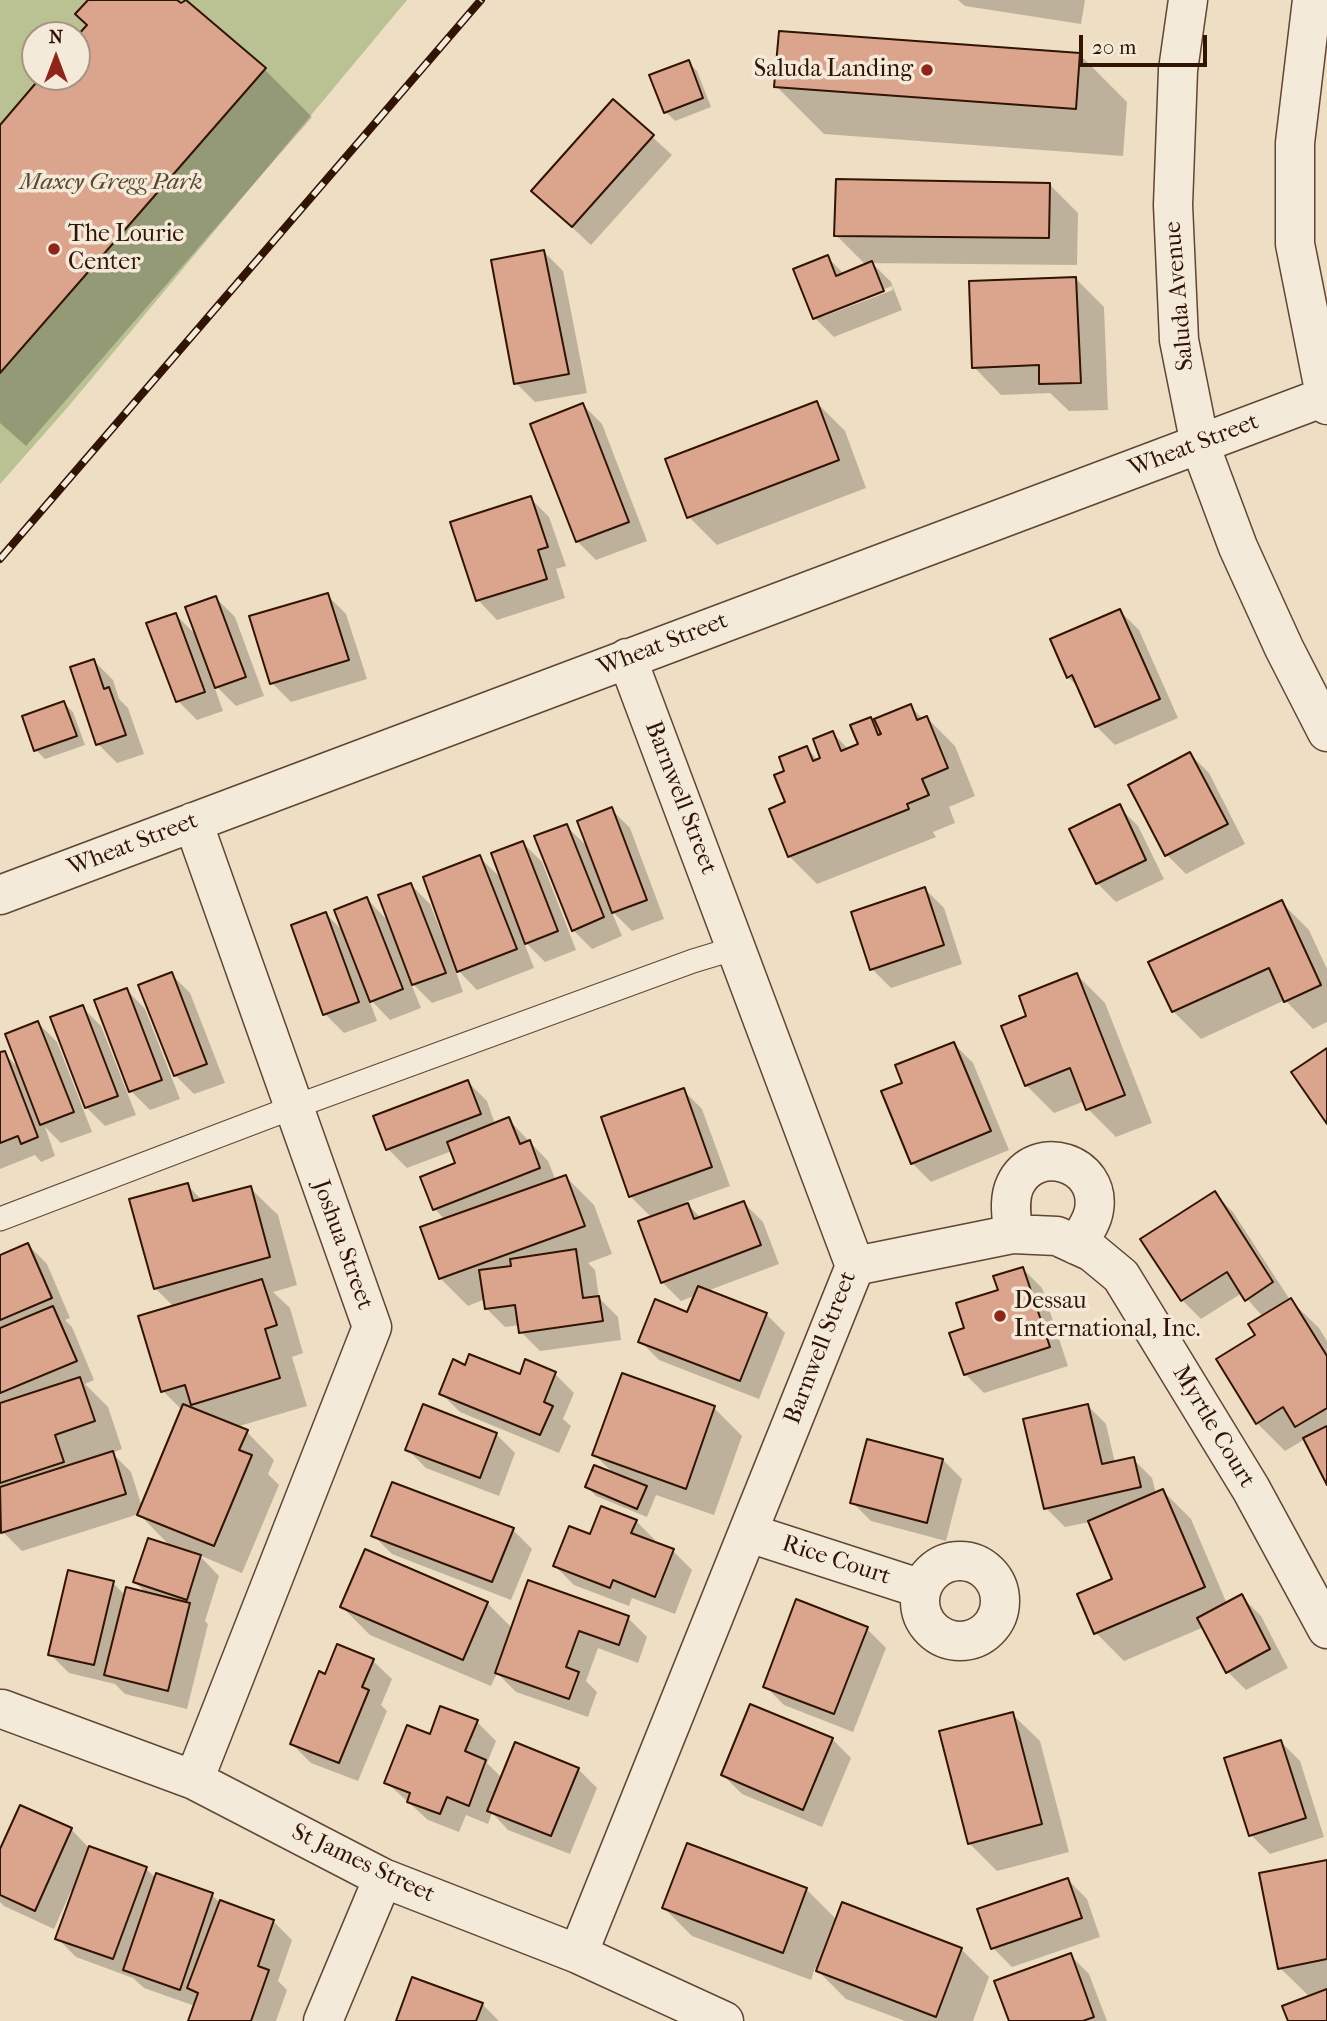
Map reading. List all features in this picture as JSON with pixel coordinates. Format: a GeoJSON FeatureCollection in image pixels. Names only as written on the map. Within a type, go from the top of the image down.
{"type":"FeatureCollection","features":[{"type":"Feature","properties":{"kind":"street","name":"Saluda Avenue"},"geometry":{"type":"LineString","coordinates":[[1188,0],[1178,71],[1173,205],[1179,340],[1200,444],[1238,547],[1284,648],[1327,732]]}},
{"type":"Feature","properties":{"kind":"street"},"geometry":{"type":"LineString","coordinates":[[1311,0],[1295,143],[1295,244],[1326,399]]}},
{"type":"Feature","properties":{"kind":"street","name":"Wheat Street"},"geometry":{"type":"LineString","coordinates":[[0,895],[627,658],[1326,399]]}},
{"type":"Feature","properties":{"kind":"street","name":"Barnwell Street"},"geometry":{"type":"LineString","coordinates":[[578,1954],[855,1266],[627,658]]}},
{"type":"Feature","properties":{"kind":"street","name":"Joshua Street"},"geometry":{"type":"LineString","coordinates":[[192,822],[372,1327],[194,1780]]}},
{"type":"Feature","properties":{"kind":"street"},"geometry":{"type":"LineString","coordinates":[[1013,1234],[1011,1197],[1023,1173],[1034,1165],[1060,1161],[1085,1174],[1095,1199],[1094,1213],[1076,1244]]}},
{"type":"Feature","properties":{"kind":"street","name":"Myrtle Court"},"geometry":{"type":"LineString","coordinates":[[855,1266],[1013,1234],[1057,1236],[1092,1252],[1121,1276],[1251,1489],[1327,1629]]}},
{"type":"Feature","properties":{"kind":"street","name":"Rice Court"},"geometry":{"type":"LineString","coordinates":[[749,1533],[922,1589]]}},
{"type":"Feature","properties":{"kind":"street","name":"St James Street"},"geometry":{"type":"LineString","coordinates":[[1,1708],[194,1780],[383,1878],[578,1954],[724,2021]]}},
{"type":"Feature","properties":{"kind":"street"},"geometry":{"type":"LineString","coordinates":[[323,2021],[383,1878]]}},
{"type":"Feature","properties":{"kind":"lane"},"geometry":{"type":"LineString","coordinates":[[0,1219],[294,1107],[693,961],[736,948]]}},
{"type":"Feature","properties":{"kind":"green space","name":"Maxcy Gregg Park"},"geometry":{"type":"Polygon","coordinates":[[[0,0],[407,0],[67,408],[0,484],[0,0]]]}},
{"type":"Feature","properties":{"kind":"building","name":"The Lourie Center"},"geometry":{"type":"Polygon","coordinates":[[[88,0],[177,0],[181,3],[186,0],[266,68],[0,373],[0,125],[29,91],[91,91],[91,21],[83,21],[75,14],[88,0]]]}},
{"type":"Feature","properties":{"kind":"building","name":"Saluda Landing"},"geometry":{"type":"Polygon","coordinates":[[[779,31],[1080,53],[1076,109],[774,87],[779,31]]]}},
{"type":"Feature","properties":{"kind":"building"},"geometry":{"type":"Polygon","coordinates":[[[689,60],[703,98],[664,113],[649,75],[689,60]]]}},
{"type":"Feature","properties":{"kind":"building"},"geometry":{"type":"Polygon","coordinates":[[[613,99],[654,135],[572,227],[531,191],[613,99]]]}},
{"type":"Feature","properties":{"kind":"building"},"geometry":{"type":"Polygon","coordinates":[[[836,179],[1050,183],[1049,238],[834,236],[836,179]]]}},
{"type":"Feature","properties":{"kind":"building"},"geometry":{"type":"Polygon","coordinates":[[[544,250],[569,374],[514,384],[491,260],[544,250]]]}},
{"type":"Feature","properties":{"kind":"building"},"geometry":{"type":"Polygon","coordinates":[[[828,255],[836,276],[872,261],[884,291],[813,319],[793,269],[828,255]]]}},
{"type":"Feature","properties":{"kind":"building"},"geometry":{"type":"Polygon","coordinates":[[[1076,277],[1081,383],[1039,384],[1039,365],[972,368],[969,281],[1076,277]]]}},
{"type":"Feature","properties":{"kind":"building"},"geometry":{"type":"Polygon","coordinates":[[[817,401],[839,460],[687,518],[665,459],[817,401]]]}},
{"type":"Feature","properties":{"kind":"building"},"geometry":{"type":"Polygon","coordinates":[[[583,403],[629,522],[576,542],[530,424],[583,403]]]}},
{"type":"Feature","properties":{"kind":"building"},"geometry":{"type":"Polygon","coordinates":[[[531,496],[548,547],[538,550],[547,579],[476,601],[450,522],[531,496]]]}},
{"type":"Feature","properties":{"kind":"building"},"geometry":{"type":"Polygon","coordinates":[[[328,593],[349,660],[270,684],[249,616],[328,593]]]}},
{"type":"Feature","properties":{"kind":"building"},"geometry":{"type":"Polygon","coordinates":[[[216,596],[246,677],[215,688],[185,607],[216,596]]]}},
{"type":"Feature","properties":{"kind":"building"},"geometry":{"type":"Polygon","coordinates":[[[1120,609],[1160,699],[1095,727],[1072,675],[1067,678],[1050,639],[1120,609]]]}},
{"type":"Feature","properties":{"kind":"building"},"geometry":{"type":"Polygon","coordinates":[[[176,613],[205,692],[176,702],[146,623],[176,613]]]}},
{"type":"Feature","properties":{"kind":"building"},"geometry":{"type":"Polygon","coordinates":[[[94,659],[104,689],[109,687],[126,735],[96,745],[70,667],[94,659]]]}},
{"type":"Feature","properties":{"kind":"building"},"geometry":{"type":"Polygon","coordinates":[[[64,701],[77,736],[34,751],[22,716],[64,701]]]}},
{"type":"Feature","properties":{"kind":"building"},"geometry":{"type":"Polygon","coordinates":[[[911,704],[917,720],[927,716],[948,768],[922,779],[929,795],[907,804],[909,809],[788,857],[769,809],[785,802],[774,775],[784,771],[779,757],[807,746],[813,761],[820,758],[813,739],[833,731],[841,751],[858,744],[850,725],[871,717],[878,735],[881,734],[874,719],[911,704]]]}},
{"type":"Feature","properties":{"kind":"building"},"geometry":{"type":"Polygon","coordinates":[[[1190,752],[1228,824],[1165,856],[1128,785],[1190,752]]]}},
{"type":"Feature","properties":{"kind":"building"},"geometry":{"type":"Polygon","coordinates":[[[1120,804],[1146,860],[1096,884],[1069,829],[1120,804]]]}},
{"type":"Feature","properties":{"kind":"building"},"geometry":{"type":"Polygon","coordinates":[[[612,807],[647,900],[612,913],[577,821],[612,807]]]}},
{"type":"Feature","properties":{"kind":"building"},"geometry":{"type":"Polygon","coordinates":[[[567,824],[604,917],[572,931],[534,836],[567,824]]]}},
{"type":"Feature","properties":{"kind":"building"},"geometry":{"type":"Polygon","coordinates":[[[523,841],[558,931],[525,944],[491,853],[523,841]]]}},
{"type":"Feature","properties":{"kind":"building"},"geometry":{"type":"Polygon","coordinates":[[[480,855],[517,949],[457,972],[423,877],[480,855]]]}},
{"type":"Feature","properties":{"kind":"building"},"geometry":{"type":"Polygon","coordinates":[[[411,883],[446,973],[412,985],[378,895],[411,883]]]}},
{"type":"Feature","properties":{"kind":"building"},"geometry":{"type":"Polygon","coordinates":[[[925,887],[944,945],[870,970],[851,912],[925,887]]]}},
{"type":"Feature","properties":{"kind":"building"},"geometry":{"type":"Polygon","coordinates":[[[367,897],[403,989],[370,1002],[334,910],[367,897]]]}},
{"type":"Feature","properties":{"kind":"building"},"geometry":{"type":"Polygon","coordinates":[[[1282,900],[1321,985],[1284,1002],[1269,968],[1172,1012],[1148,962],[1282,900]]]}},
{"type":"Feature","properties":{"kind":"building"},"geometry":{"type":"Polygon","coordinates":[[[326,912],[359,1002],[323,1015],[291,925],[326,912]]]}},
{"type":"Feature","properties":{"kind":"building"},"geometry":{"type":"Polygon","coordinates":[[[172,972],[207,1064],[174,1076],[138,985],[172,972]]]}},
{"type":"Feature","properties":{"kind":"building"},"geometry":{"type":"Polygon","coordinates":[[[1077,973],[1125,1095],[1086,1110],[1070,1068],[1025,1086],[1001,1026],[1026,1016],[1019,996],[1077,973]]]}},
{"type":"Feature","properties":{"kind":"building"},"geometry":{"type":"Polygon","coordinates":[[[127,988],[162,1080],[129,1092],[94,1000],[127,988]]]}},
{"type":"Feature","properties":{"kind":"building"},"geometry":{"type":"Polygon","coordinates":[[[83,1005],[118,1096],[85,1108],[50,1017],[83,1005]]]}},
{"type":"Feature","properties":{"kind":"building"},"geometry":{"type":"Polygon","coordinates":[[[38,1021],[74,1112],[40,1125],[5,1034],[38,1021]]]}},
{"type":"Feature","properties":{"kind":"building"},"geometry":{"type":"Polygon","coordinates":[[[954,1042],[991,1131],[911,1164],[881,1091],[902,1083],[895,1065],[954,1042]]]}},
{"type":"Feature","properties":{"kind":"building"},"geometry":{"type":"Polygon","coordinates":[[[1327,1048],[1327,1124],[1291,1072],[1327,1048]]]}},
{"type":"Feature","properties":{"kind":"building"},"geometry":{"type":"Polygon","coordinates":[[[5,1051],[38,1137],[21,1144],[18,1136],[0,1143],[0,1052],[5,1051]]]}},
{"type":"Feature","properties":{"kind":"building"},"geometry":{"type":"Polygon","coordinates":[[[468,1080],[481,1114],[386,1150],[373,1116],[468,1080]]]}},
{"type":"Feature","properties":{"kind":"building"},"geometry":{"type":"Polygon","coordinates":[[[684,1088],[712,1167],[629,1197],[601,1117],[684,1088]]]}},
{"type":"Feature","properties":{"kind":"building"},"geometry":{"type":"Polygon","coordinates":[[[509,1117],[520,1144],[530,1140],[540,1168],[433,1210],[420,1177],[455,1163],[447,1142],[509,1117]]]}},
{"type":"Feature","properties":{"kind":"building"},"geometry":{"type":"Polygon","coordinates":[[[566,1175],[585,1226],[439,1279],[420,1227],[566,1175]]]}},
{"type":"Feature","properties":{"kind":"building"},"geometry":{"type":"Polygon","coordinates":[[[188,1183],[193,1201],[251,1186],[270,1257],[154,1289],[129,1199],[188,1183]]]}},
{"type":"Feature","properties":{"kind":"building"},"geometry":{"type":"Polygon","coordinates":[[[1215,1191],[1273,1282],[1245,1301],[1227,1272],[1181,1301],[1140,1239],[1215,1191]]]}},
{"type":"Feature","properties":{"kind":"building"},"geometry":{"type":"Polygon","coordinates":[[[744,1201],[761,1245],[661,1283],[638,1221],[688,1203],[694,1219],[744,1201]]]}},
{"type":"Feature","properties":{"kind":"building"},"geometry":{"type":"Polygon","coordinates":[[[28,1243],[52,1298],[0,1320],[0,1255],[28,1243]]]}},
{"type":"Feature","properties":{"kind":"building"},"geometry":{"type":"Polygon","coordinates":[[[576,1249],[583,1298],[599,1296],[603,1321],[519,1333],[515,1305],[485,1309],[479,1270],[511,1266],[510,1259],[576,1249]]]}},
{"type":"Feature","properties":{"kind":"building","name":"Dessau International, Inc."},"geometry":{"type":"Polygon","coordinates":[[[1023,1267],[1050,1347],[964,1375],[949,1333],[964,1328],[956,1303],[998,1290],[993,1276],[1023,1267]]]}},
{"type":"Feature","properties":{"kind":"building"},"geometry":{"type":"Polygon","coordinates":[[[262,1279],[277,1325],[265,1329],[280,1378],[191,1405],[185,1385],[161,1392],[138,1316],[262,1279]]]}},
{"type":"Feature","properties":{"kind":"building"},"geometry":{"type":"Polygon","coordinates":[[[698,1286],[767,1313],[740,1381],[638,1342],[655,1299],[687,1312],[698,1286]]]}},
{"type":"Feature","properties":{"kind":"building"},"geometry":{"type":"Polygon","coordinates":[[[1291,1298],[1327,1356],[1327,1408],[1295,1427],[1283,1407],[1256,1424],[1216,1359],[1255,1335],[1248,1324],[1291,1298]]]}},
{"type":"Feature","properties":{"kind":"building"},"geometry":{"type":"Polygon","coordinates":[[[53,1306],[77,1361],[0,1393],[0,1328],[53,1306]]]}},
{"type":"Feature","properties":{"kind":"building"},"geometry":{"type":"Polygon","coordinates":[[[469,1354],[520,1374],[525,1359],[556,1372],[544,1402],[553,1406],[540,1435],[439,1394],[453,1359],[465,1365],[469,1354]]]}},
{"type":"Feature","properties":{"kind":"building"},"geometry":{"type":"Polygon","coordinates":[[[622,1373],[715,1406],[686,1489],[592,1455],[622,1373]]]}},
{"type":"Feature","properties":{"kind":"building"},"geometry":{"type":"Polygon","coordinates":[[[80,1377],[95,1421],[55,1435],[64,1462],[0,1483],[0,1403],[80,1377]]]}},
{"type":"Feature","properties":{"kind":"building"},"geometry":{"type":"Polygon","coordinates":[[[183,1404],[248,1430],[239,1450],[252,1455],[214,1546],[137,1515],[183,1404]]]}},
{"type":"Feature","properties":{"kind":"building"},"geometry":{"type":"Polygon","coordinates":[[[423,1404],[497,1433],[480,1478],[405,1450],[423,1404]]]}},
{"type":"Feature","properties":{"kind":"building"},"geometry":{"type":"Polygon","coordinates":[[[1088,1404],[1102,1464],[1134,1457],[1141,1487],[1044,1509],[1023,1419],[1088,1404]]]}},
{"type":"Feature","properties":{"kind":"building"},"geometry":{"type":"Polygon","coordinates":[[[1327,1426],[1327,1485],[1303,1438],[1327,1426]]]}},
{"type":"Feature","properties":{"kind":"building"},"geometry":{"type":"Polygon","coordinates":[[[867,1439],[943,1459],[927,1523],[850,1503],[867,1439]]]}},
{"type":"Feature","properties":{"kind":"building"},"geometry":{"type":"Polygon","coordinates":[[[113,1451],[126,1494],[1,1533],[0,1487],[113,1451]]]}},
{"type":"Feature","properties":{"kind":"building"},"geometry":{"type":"Polygon","coordinates":[[[594,1465],[647,1486],[637,1509],[585,1487],[594,1465]]]}},
{"type":"Feature","properties":{"kind":"building"},"geometry":{"type":"Polygon","coordinates":[[[392,1482],[514,1528],[492,1582],[371,1536],[392,1482]]]}},
{"type":"Feature","properties":{"kind":"building"},"geometry":{"type":"Polygon","coordinates":[[[1163,1489],[1205,1587],[1094,1634],[1077,1594],[1112,1579],[1088,1521],[1163,1489]]]}},
{"type":"Feature","properties":{"kind":"building"},"geometry":{"type":"Polygon","coordinates":[[[601,1506],[637,1520],[631,1533],[674,1549],[655,1597],[613,1580],[610,1588],[553,1566],[569,1526],[590,1534],[601,1506]]]}},
{"type":"Feature","properties":{"kind":"building"},"geometry":{"type":"Polygon","coordinates":[[[148,1538],[201,1555],[187,1600],[133,1582],[148,1538]]]}},
{"type":"Feature","properties":{"kind":"building"},"geometry":{"type":"Polygon","coordinates":[[[365,1549],[488,1602],[463,1660],[340,1607],[365,1549]]]}},
{"type":"Feature","properties":{"kind":"building"},"geometry":{"type":"Polygon","coordinates":[[[68,1570],[114,1581],[94,1665],[48,1655],[68,1570]]]}},
{"type":"Feature","properties":{"kind":"building"},"geometry":{"type":"Polygon","coordinates":[[[528,1580],[629,1616],[619,1645],[579,1631],[566,1667],[579,1672],[569,1699],[495,1673],[528,1580]]]}},
{"type":"Feature","properties":{"kind":"building"},"geometry":{"type":"Polygon","coordinates":[[[126,1587],[190,1603],[168,1691],[104,1675],[126,1587]]]}},
{"type":"Feature","properties":{"kind":"building"},"geometry":{"type":"Polygon","coordinates":[[[1242,1594],[1270,1649],[1226,1673],[1197,1618],[1242,1594]]]}},
{"type":"Feature","properties":{"kind":"building"},"geometry":{"type":"Polygon","coordinates":[[[796,1599],[868,1627],[834,1714],[763,1687],[796,1599]]]}},
{"type":"Feature","properties":{"kind":"building"},"geometry":{"type":"Polygon","coordinates":[[[337,1644],[374,1659],[362,1687],[369,1690],[339,1763],[290,1744],[319,1671],[325,1674],[337,1644]]]}},
{"type":"Feature","properties":{"kind":"building"},"geometry":{"type":"Polygon","coordinates":[[[750,1704],[833,1738],[803,1810],[721,1775],[750,1704]]]}},
{"type":"Feature","properties":{"kind":"building"},"geometry":{"type":"Polygon","coordinates":[[[440,1706],[478,1720],[465,1751],[486,1760],[469,1806],[447,1797],[440,1814],[407,1802],[410,1793],[384,1783],[407,1725],[430,1734],[440,1706]]]}},
{"type":"Feature","properties":{"kind":"building"},"geometry":{"type":"Polygon","coordinates":[[[1013,1712],[1042,1824],[968,1844],[939,1731],[1013,1712]]]}},
{"type":"Feature","properties":{"kind":"building"},"geometry":{"type":"Polygon","coordinates":[[[1281,1740],[1306,1818],[1249,1836],[1224,1758],[1281,1740]]]}},
{"type":"Feature","properties":{"kind":"building"},"geometry":{"type":"Polygon","coordinates":[[[515,1742],[579,1768],[551,1836],[487,1811],[515,1742]]]}},
{"type":"Feature","properties":{"kind":"building"},"geometry":{"type":"Polygon","coordinates":[[[20,1805],[72,1828],[35,1911],[0,1895],[0,1849],[20,1805]]]}},
{"type":"Feature","properties":{"kind":"building"},"geometry":{"type":"Polygon","coordinates":[[[687,1843],[807,1888],[783,1953],[662,1908],[687,1843]]]}},
{"type":"Feature","properties":{"kind":"building"},"geometry":{"type":"Polygon","coordinates":[[[89,1846],[147,1867],[113,1959],[55,1939],[89,1846]]]}},
{"type":"Feature","properties":{"kind":"building"},"geometry":{"type":"Polygon","coordinates":[[[1327,1860],[1327,1959],[1278,1969],[1259,1873],[1327,1860]]]}},
{"type":"Feature","properties":{"kind":"building"},"geometry":{"type":"Polygon","coordinates":[[[156,1873],[213,1893],[180,1990],[123,1970],[156,1873]]]}},
{"type":"Feature","properties":{"kind":"building"},"geometry":{"type":"Polygon","coordinates":[[[1068,1878],[1082,1918],[991,1949],[977,1909],[1068,1878]]]}},
{"type":"Feature","properties":{"kind":"building"},"geometry":{"type":"Polygon","coordinates":[[[220,1900],[274,1920],[258,1966],[269,1970],[251,2021],[188,2021],[198,1993],[187,1988],[220,1900]]]}},
{"type":"Feature","properties":{"kind":"building"},"geometry":{"type":"Polygon","coordinates":[[[842,1902],[962,1948],[936,2017],[816,1971],[842,1902]]]}},
{"type":"Feature","properties":{"kind":"building"},"geometry":{"type":"Polygon","coordinates":[[[1071,1953],[1094,2017],[1083,2021],[1009,2021],[994,1981],[1071,1953]]]}},
{"type":"Feature","properties":{"kind":"building"},"geometry":{"type":"Polygon","coordinates":[[[412,1977],[483,2003],[476,2021],[396,2021],[412,1977]]]}},
{"type":"Feature","properties":{"kind":"building"},"geometry":{"type":"Polygon","coordinates":[[[1327,1989],[1327,2021],[1288,2021],[1282,2006],[1327,1989]]]}},
{"type":"Feature","properties":{"kind":"railway"},"geometry":{"type":"LineString","coordinates":[[0,559],[481,0]]}},
{"type":"Feature","properties":{"kind":"place","name":"Saluda Landing"},"geometry":{"type":"Point","coordinates":[927,70]}},
{"type":"Feature","properties":{"kind":"place","name":"The Lourie Center"},"geometry":{"type":"Point","coordinates":[54,249]}},
{"type":"Feature","properties":{"kind":"place","name":"Dessau International, Inc."},"geometry":{"type":"Point","coordinates":[1000,1316]}}]}
